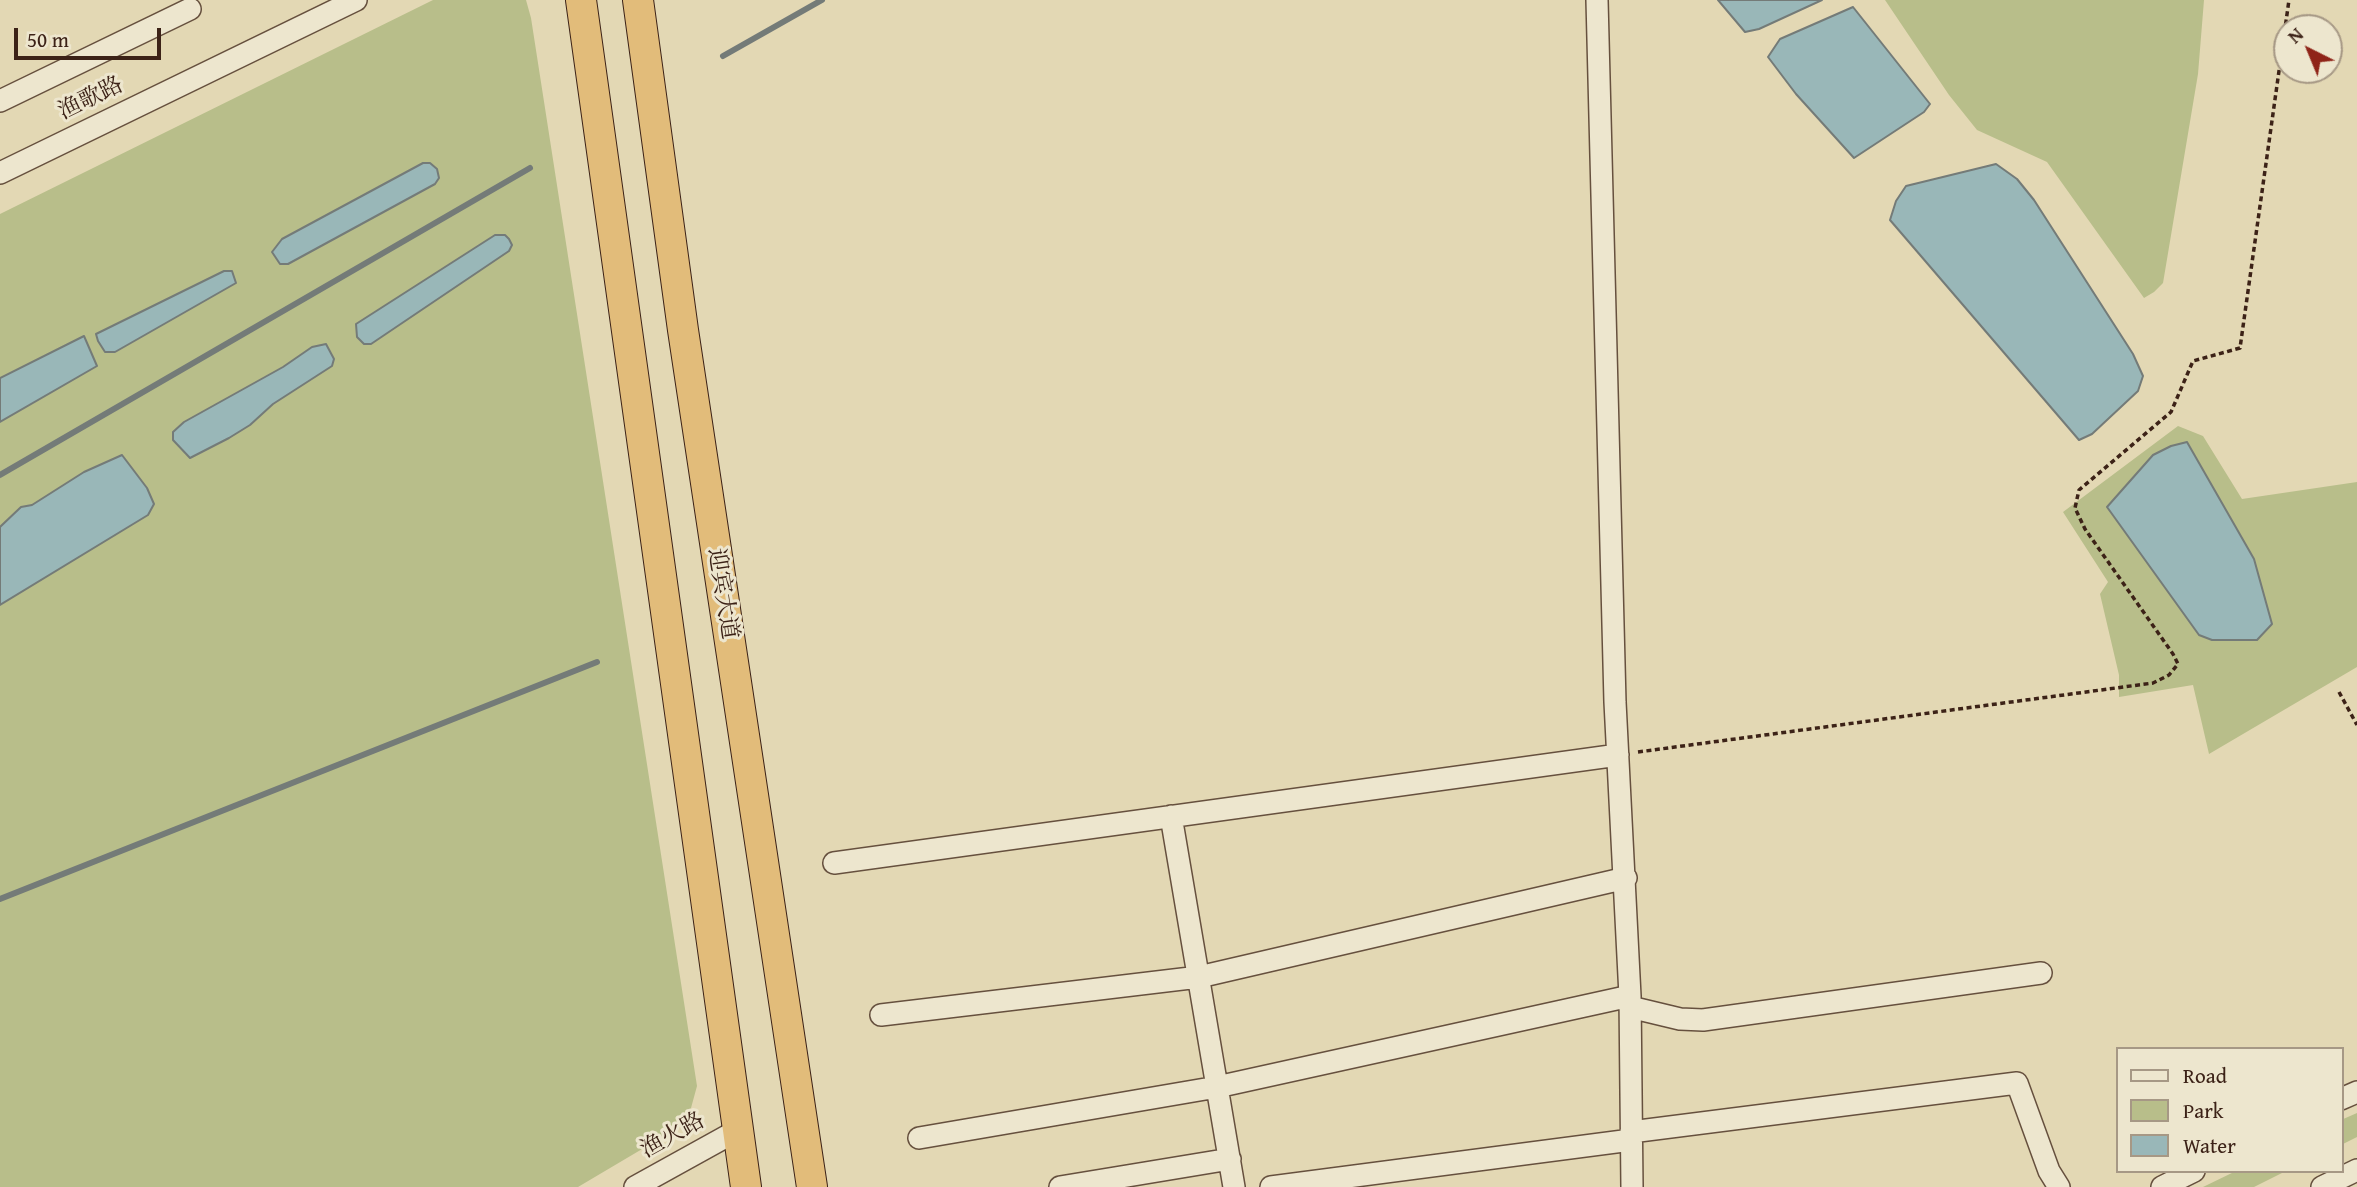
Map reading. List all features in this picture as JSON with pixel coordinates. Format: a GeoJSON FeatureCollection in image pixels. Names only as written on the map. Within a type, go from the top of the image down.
{"type":"FeatureCollection","features":[{"type":"Feature","properties":{"kind":"highway"},"geometry":{"type":"LineString","coordinates":[[581,0],[746,1187]]}},
{"type":"Feature","properties":{"kind":"highway","name":"迎宾大道"},"geometry":{"type":"LineString","coordinates":[[638,0],[682,330],[811,1187]]}},
{"type":"Feature","properties":{"kind":"street","name":"渔歌路"},"geometry":{"type":"LineString","coordinates":[[0,173],[356,0]]}},
{"type":"Feature","properties":{"kind":"street"},"geometry":{"type":"LineString","coordinates":[[1597,0],[1618,755],[1630,1002],[1632,1187]]}},
{"type":"Feature","properties":{"kind":"street"},"geometry":{"type":"LineString","coordinates":[[0,101],[190,9]]}},
{"type":"Feature","properties":{"kind":"street"},"geometry":{"type":"LineString","coordinates":[[834,863],[1618,755]]}},
{"type":"Feature","properties":{"kind":"street"},"geometry":{"type":"LineString","coordinates":[[1171,816],[1234,1187]]}},
{"type":"Feature","properties":{"kind":"street"},"geometry":{"type":"LineString","coordinates":[[881,1015],[1199,977],[1626,877]]}},
{"type":"Feature","properties":{"kind":"street"},"geometry":{"type":"LineString","coordinates":[[919,1138],[1217,1087],[1630,1002],[1681,1019],[1703,1020],[2041,973]]}},
{"type":"Feature","properties":{"kind":"street"},"geometry":{"type":"LineString","coordinates":[[1270,1187],[2017,1083],[2049,1171],[2059,1187]]}},
{"type":"Feature","properties":{"kind":"street","name":"渔火路"},"geometry":{"type":"LineString","coordinates":[[635,1187],[737,1130]]}},
{"type":"Feature","properties":{"kind":"street"},"geometry":{"type":"LineString","coordinates":[[1060,1187],[1230,1159]]}},
{"type":"Feature","properties":{"kind":"street"},"geometry":{"type":"LineString","coordinates":[[2322,1187],[2357,1170]]}},
{"type":"Feature","properties":{"kind":"street"},"geometry":{"type":"LineString","coordinates":[[2162,1187],[2190,1173]]}},
{"type":"Feature","properties":{"kind":"path"},"geometry":{"type":"LineString","coordinates":[[1618,755],[2153,683],[2169,675],[2178,664],[2173,654],[2085,529],[2074,508],[2079,490],[2171,412],[2193,361],[2239,348],[2288,0]]}},
{"type":"Feature","properties":{"kind":"path"},"geometry":{"type":"LineString","coordinates":[[2339,692],[2357,725]]}},
{"type":"Feature","properties":{"kind":"green space"},"geometry":{"type":"Polygon","coordinates":[[[433,0],[526,0],[531,18],[697,1086],[691,1108],[680,1123],[654,1142],[578,1187],[0,1187],[0,214],[433,0]]]}},
{"type":"Feature","properties":{"kind":"green space"},"geometry":{"type":"Polygon","coordinates":[[[1885,0],[2204,0],[2198,74],[2163,283],[2154,292],[2144,298],[2047,162],[1977,130],[1949,95],[1885,0]]]}},
{"type":"Feature","properties":{"kind":"green space"},"geometry":{"type":"Polygon","coordinates":[[[2178,426],[2203,436],[2242,499],[2357,482],[2357,667],[2209,754],[2193,685],[2119,697],[2119,675],[2100,594],[2108,582],[2063,512],[2178,426]]]}},
{"type":"Feature","properties":{"kind":"green space"},"geometry":{"type":"Polygon","coordinates":[[[2357,1113],[2357,1137],[2343,1144],[2343,1119],[2357,1113]]]}},
{"type":"Feature","properties":{"kind":"green space"},"geometry":{"type":"Polygon","coordinates":[[[2232,1173],[2282,1173],[2254,1187],[2203,1187],[2232,1173]]]}},
{"type":"Feature","properties":{"kind":"water"},"geometry":{"type":"Polygon","coordinates":[[[1718,0],[1822,0],[1759,29],[1745,32],[1718,0]]]}},
{"type":"Feature","properties":{"kind":"water"},"geometry":{"type":"Polygon","coordinates":[[[1853,7],[1930,104],[1924,112],[1854,158],[1796,94],[1768,57],[1780,39],[1853,7]]]}},
{"type":"Feature","properties":{"kind":"water"},"geometry":{"type":"Polygon","coordinates":[[[423,163],[430,163],[437,169],[439,178],[435,184],[288,264],[280,264],[272,252],[282,239],[423,163]]]}},
{"type":"Feature","properties":{"kind":"water"},"geometry":{"type":"Polygon","coordinates":[[[1996,164],[2017,179],[2034,200],[2133,354],[2143,376],[2138,391],[2092,434],[2079,440],[1890,220],[1896,201],[1906,186],[1996,164]]]}},
{"type":"Feature","properties":{"kind":"water"},"geometry":{"type":"Polygon","coordinates":[[[495,235],[505,235],[509,239],[512,245],[509,251],[371,344],[364,344],[357,337],[356,324],[495,235]]]}},
{"type":"Feature","properties":{"kind":"water"},"geometry":{"type":"Polygon","coordinates":[[[224,271],[232,271],[236,283],[115,352],[105,352],[98,341],[96,334],[224,271]]]}},
{"type":"Feature","properties":{"kind":"water"},"geometry":{"type":"Polygon","coordinates":[[[84,336],[97,366],[0,422],[0,378],[84,336]]]}},
{"type":"Feature","properties":{"kind":"water"},"geometry":{"type":"Polygon","coordinates":[[[326,344],[334,359],[332,366],[273,404],[250,425],[190,458],[173,440],[173,432],[184,422],[283,367],[312,347],[326,344]]]}},
{"type":"Feature","properties":{"kind":"water"},"geometry":{"type":"Polygon","coordinates":[[[2187,442],[2254,559],[2272,624],[2257,640],[2212,640],[2199,635],[2107,507],[2153,455],[2187,442]]]}},
{"type":"Feature","properties":{"kind":"water"},"geometry":{"type":"Polygon","coordinates":[[[122,455],[147,488],[154,504],[148,515],[0,605],[0,527],[21,507],[32,505],[84,472],[122,455]]]}},
{"type":"Feature","properties":{"kind":"waterway"},"geometry":{"type":"LineString","coordinates":[[723,56],[822,0]]}},
{"type":"Feature","properties":{"kind":"waterway"},"geometry":{"type":"LineString","coordinates":[[0,475],[530,168]]}},
{"type":"Feature","properties":{"kind":"waterway"},"geometry":{"type":"LineString","coordinates":[[0,899],[597,662]]}}]}
